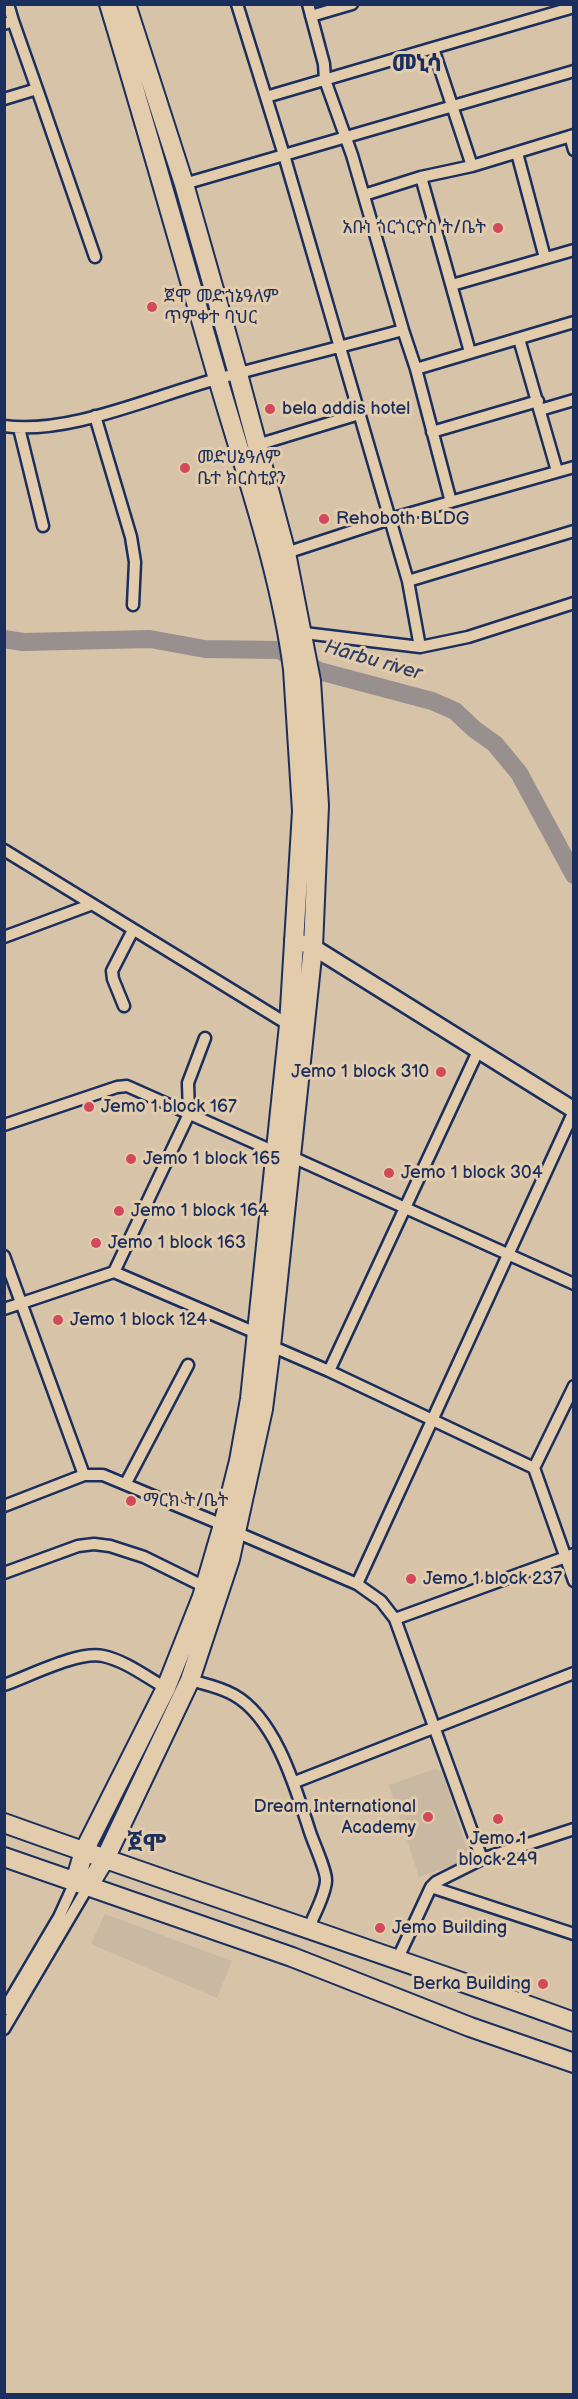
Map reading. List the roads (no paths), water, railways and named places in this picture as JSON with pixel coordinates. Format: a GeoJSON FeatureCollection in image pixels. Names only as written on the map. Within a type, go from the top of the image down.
{"type":"FeatureCollection","features":[{"type":"Feature","properties":{"kind":"main road"},"geometry":{"type":"LineString","coordinates":[[109,4],[156,156],[300,666],[302,812],[282,1154]]}},
{"type":"Feature","properties":{"kind":"main road"},"geometry":{"type":"LineString","coordinates":[[126,4],[184,184],[286,553],[293,637]]}},
{"type":"Feature","properties":{"kind":"main road"},"geometry":{"type":"LineString","coordinates":[[82,1884],[105,1859],[190,1680],[263,1409],[271,1346],[268,1289],[282,1154],[313,947],[319,805],[310,681],[300,666]]}},
{"type":"Feature","properties":{"kind":"main road"},"geometry":{"type":"LineString","coordinates":[[82,1884],[84,1851],[166,1688],[230,1529],[250,1399],[256,1333],[268,1289]]}},
{"type":"Feature","properties":{"kind":"main road"},"geometry":{"type":"LineString","coordinates":[[47,1838],[72,1838],[83,1834],[99,1821]]}},
{"type":"Feature","properties":{"kind":"main road"},"geometry":{"type":"LineString","coordinates":[[4,1822],[105,1859],[399,1958],[573,2022]]}},
{"type":"Feature","properties":{"kind":"main road"},"geometry":{"type":"LineString","coordinates":[[115,1838],[123,1852],[139,1870]]}},
{"type":"Feature","properties":{"kind":"main road"},"geometry":{"type":"LineString","coordinates":[[4,1857],[292,1957],[470,2027],[573,2063]]}},
{"type":"Feature","properties":{"kind":"street"},"geometry":{"type":"LineString","coordinates":[[8,4],[9,23],[37,89],[95,257]]}},
{"type":"Feature","properties":{"kind":"street"},"geometry":{"type":"LineString","coordinates":[[237,4],[284,155],[408,581],[420,647]]}},
{"type":"Feature","properties":{"kind":"street"},"geometry":{"type":"LineString","coordinates":[[308,4],[326,72],[325,80],[352,155],[416,369],[451,502]]}},
{"type":"Feature","properties":{"kind":"street"},"geometry":{"type":"LineString","coordinates":[[311,16],[352,4]]}},
{"type":"Feature","properties":{"kind":"street"},"geometry":{"type":"LineString","coordinates":[[531,4],[534,17]]}},
{"type":"Feature","properties":{"kind":"street"},"geometry":{"type":"LineString","coordinates":[[266,97],[573,7]]}},
{"type":"Feature","properties":{"kind":"street"},"geometry":{"type":"LineString","coordinates":[[433,48],[472,166]]}},
{"type":"Feature","properties":{"kind":"street"},"geometry":{"type":"LineString","coordinates":[[184,184],[573,71]]}},
{"type":"Feature","properties":{"kind":"street"},"geometry":{"type":"LineString","coordinates":[[4,99],[37,89]]}},
{"type":"Feature","properties":{"kind":"street"},"geometry":{"type":"LineString","coordinates":[[364,195],[572,136],[573,150]]}},
{"type":"Feature","properties":{"kind":"street"},"geometry":{"type":"LineString","coordinates":[[517,153],[544,258]]}},
{"type":"Feature","properties":{"kind":"street"},"geometry":{"type":"LineString","coordinates":[[421,177],[470,352]]}},
{"type":"Feature","properties":{"kind":"street"},"geometry":{"type":"LineString","coordinates":[[452,285],[573,249]]}},
{"type":"Feature","properties":{"kind":"street"},"geometry":{"type":"LineString","coordinates":[[416,369],[573,322]]}},
{"type":"Feature","properties":{"kind":"street"},"geometry":{"type":"LineString","coordinates":[[4,426],[20,428],[50,426],[95,416],[218,379],[403,330]]}},
{"type":"Feature","properties":{"kind":"street"},"geometry":{"type":"LineString","coordinates":[[519,339],[557,471]]}},
{"type":"Feature","properties":{"kind":"street"},"geometry":{"type":"LineString","coordinates":[[432,432],[539,405],[573,400]]}},
{"type":"Feature","properties":{"kind":"street"},"geometry":{"type":"LineString","coordinates":[[257,445],[359,414]]}},
{"type":"Feature","properties":{"kind":"street"},"geometry":{"type":"LineString","coordinates":[[95,416],[131,537],[135,562],[133,604]]}},
{"type":"Feature","properties":{"kind":"street"},"geometry":{"type":"LineString","coordinates":[[20,428],[43,526]]}},
{"type":"Feature","properties":{"kind":"street"},"geometry":{"type":"LineString","coordinates":[[286,553],[390,519],[573,467]]}},
{"type":"Feature","properties":{"kind":"street"},"geometry":{"type":"LineString","coordinates":[[408,581],[573,531]]}},
{"type":"Feature","properties":{"kind":"street"},"geometry":{"type":"LineString","coordinates":[[293,637],[420,647],[468,637],[573,603]]}},
{"type":"Feature","properties":{"kind":"street"},"geometry":{"type":"LineString","coordinates":[[4,850],[90,905],[289,1025]]}},
{"type":"Feature","properties":{"kind":"street"},"geometry":{"type":"LineString","coordinates":[[4,937],[90,905]]}},
{"type":"Feature","properties":{"kind":"street"},"geometry":{"type":"LineString","coordinates":[[124,1006],[112,971],[133,930]]}},
{"type":"Feature","properties":{"kind":"street"},"geometry":{"type":"LineString","coordinates":[[293,940],[313,947],[479,1049],[573,1111],[357,1584]]}},
{"type":"Feature","properties":{"kind":"street"},"geometry":{"type":"LineString","coordinates":[[114,1272],[189,1114],[188,1083],[205,1038]]}},
{"type":"Feature","properties":{"kind":"street"},"geometry":{"type":"LineString","coordinates":[[329,1371],[479,1049]]}},
{"type":"Feature","properties":{"kind":"street"},"geometry":{"type":"LineString","coordinates":[[4,1125],[117,1087],[127,1086],[573,1284]]}},
{"type":"Feature","properties":{"kind":"street"},"geometry":{"type":"LineString","coordinates":[[4,1256],[84,1475]]}},
{"type":"Feature","properties":{"kind":"street"},"geometry":{"type":"LineString","coordinates":[[4,1308],[114,1272],[256,1333]]}},
{"type":"Feature","properties":{"kind":"street"},"geometry":{"type":"LineString","coordinates":[[271,1346],[534,1468],[570,1556],[573,1581]]}},
{"type":"Feature","properties":{"kind":"street"},"geometry":{"type":"LineString","coordinates":[[126,1483],[188,1365]]}},
{"type":"Feature","properties":{"kind":"street"},"geometry":{"type":"LineString","coordinates":[[534,1468],[573,1386]]}},
{"type":"Feature","properties":{"kind":"street"},"geometry":{"type":"LineString","coordinates":[[4,1506],[84,1475],[103,1475],[357,1584],[381,1601],[395,1619],[482,1859]]}},
{"type":"Feature","properties":{"kind":"street"},"geometry":{"type":"LineString","coordinates":[[4,1573],[78,1546],[94,1544],[110,1546],[144,1557],[205,1587]]}},
{"type":"Feature","properties":{"kind":"street"},"geometry":{"type":"LineString","coordinates":[[395,1619],[570,1556]]}},
{"type":"Feature","properties":{"kind":"street"},"geometry":{"type":"LineString","coordinates":[[4,1685],[71,1660],[85,1656],[101,1656],[118,1661],[166,1688]]}},
{"type":"Feature","properties":{"kind":"street"},"geometry":{"type":"LineString","coordinates":[[295,1782],[435,1729],[573,1672]]}},
{"type":"Feature","properties":{"kind":"street"},"geometry":{"type":"LineString","coordinates":[[190,1680],[233,1694],[245,1703],[281,1751],[295,1782],[318,1858],[325,1873],[324,1888],[309,1928]]}},
{"type":"Feature","properties":{"kind":"street"},"geometry":{"type":"LineString","coordinates":[[399,1958],[431,1887],[443,1878],[482,1859],[573,1829]]}},
{"type":"Feature","properties":{"kind":"street"},"geometry":{"type":"LineString","coordinates":[[4,2010],[59,1917],[82,1884]]}},
{"type":"Feature","properties":{"kind":"street"},"geometry":{"type":"LineString","coordinates":[[4,2029],[82,1884]]}},
{"type":"Feature","properties":{"kind":"street"},"geometry":{"type":"LineString","coordinates":[[431,1887],[573,1934]]}},
{"type":"Feature","properties":{"kind":"waterway","name":"Harbu river"},"geometry":{"type":"LineString","coordinates":[[4,639],[23,642],[150,639],[205,649],[279,650],[319,671],[432,701],[455,711],[495,744],[519,773],[574,875]]}},
{"type":"Feature","properties":{"kind":"place","name":"አቡነ ጎርጎርዮስ ት/ቤት"},"geometry":{"type":"Point","coordinates":[498,228]}},
{"type":"Feature","properties":{"kind":"place","name":"ጀሞ መድኀኔዓለም ጥምቀተ ባህር"},"geometry":{"type":"Point","coordinates":[152,307]}},
{"type":"Feature","properties":{"kind":"place","name":"bela addis hotel"},"geometry":{"type":"Point","coordinates":[270,409]}},
{"type":"Feature","properties":{"kind":"place","name":"መድሀኔዓለም ቤተ ክርስቲያን"},"geometry":{"type":"Point","coordinates":[185,468]}},
{"type":"Feature","properties":{"kind":"place","name":"Rehoboth BLDG"},"geometry":{"type":"Point","coordinates":[324,519]}},
{"type":"Feature","properties":{"kind":"place","name":"Jemo 1 block 310"},"geometry":{"type":"Point","coordinates":[441,1072]}},
{"type":"Feature","properties":{"kind":"place","name":"Jemo 1 block 167"},"geometry":{"type":"Point","coordinates":[89,1107]}},
{"type":"Feature","properties":{"kind":"place","name":"Jemo 1 block 165"},"geometry":{"type":"Point","coordinates":[131,1159]}},
{"type":"Feature","properties":{"kind":"place","name":"Jemo 1 block 304"},"geometry":{"type":"Point","coordinates":[389,1173]}},
{"type":"Feature","properties":{"kind":"place","name":"Jemo 1 block 164"},"geometry":{"type":"Point","coordinates":[119,1211]}},
{"type":"Feature","properties":{"kind":"place","name":"Jemo 1 block 163"},"geometry":{"type":"Point","coordinates":[96,1243]}},
{"type":"Feature","properties":{"kind":"place","name":"Jemo 1 block 124"},"geometry":{"type":"Point","coordinates":[58,1320]}},
{"type":"Feature","properties":{"kind":"place","name":"ማርክ ት/ቤት"},"geometry":{"type":"Point","coordinates":[131,1501]}},
{"type":"Feature","properties":{"kind":"place","name":"Jemo 1 block 237"},"geometry":{"type":"Point","coordinates":[411,1579]}},
{"type":"Feature","properties":{"kind":"place","name":"Dream International Academy"},"geometry":{"type":"Point","coordinates":[428,1817]}},
{"type":"Feature","properties":{"kind":"place","name":"Jemo 1 block 249"},"geometry":{"type":"Point","coordinates":[498,1819]}},
{"type":"Feature","properties":{"kind":"place","name":"Jemo Building"},"geometry":{"type":"Point","coordinates":[380,1928]}},
{"type":"Feature","properties":{"kind":"place","name":"Berka Building"},"geometry":{"type":"Point","coordinates":[543,1984]}},
{"type":"Feature","properties":{"kind":"district","name":"መኒሳ"},"geometry":{"type":"Point","coordinates":[417,65]}},
{"type":"Feature","properties":{"kind":"district","name":"ጀሞ"},"geometry":{"type":"Point","coordinates":[147,1845]}}]}
